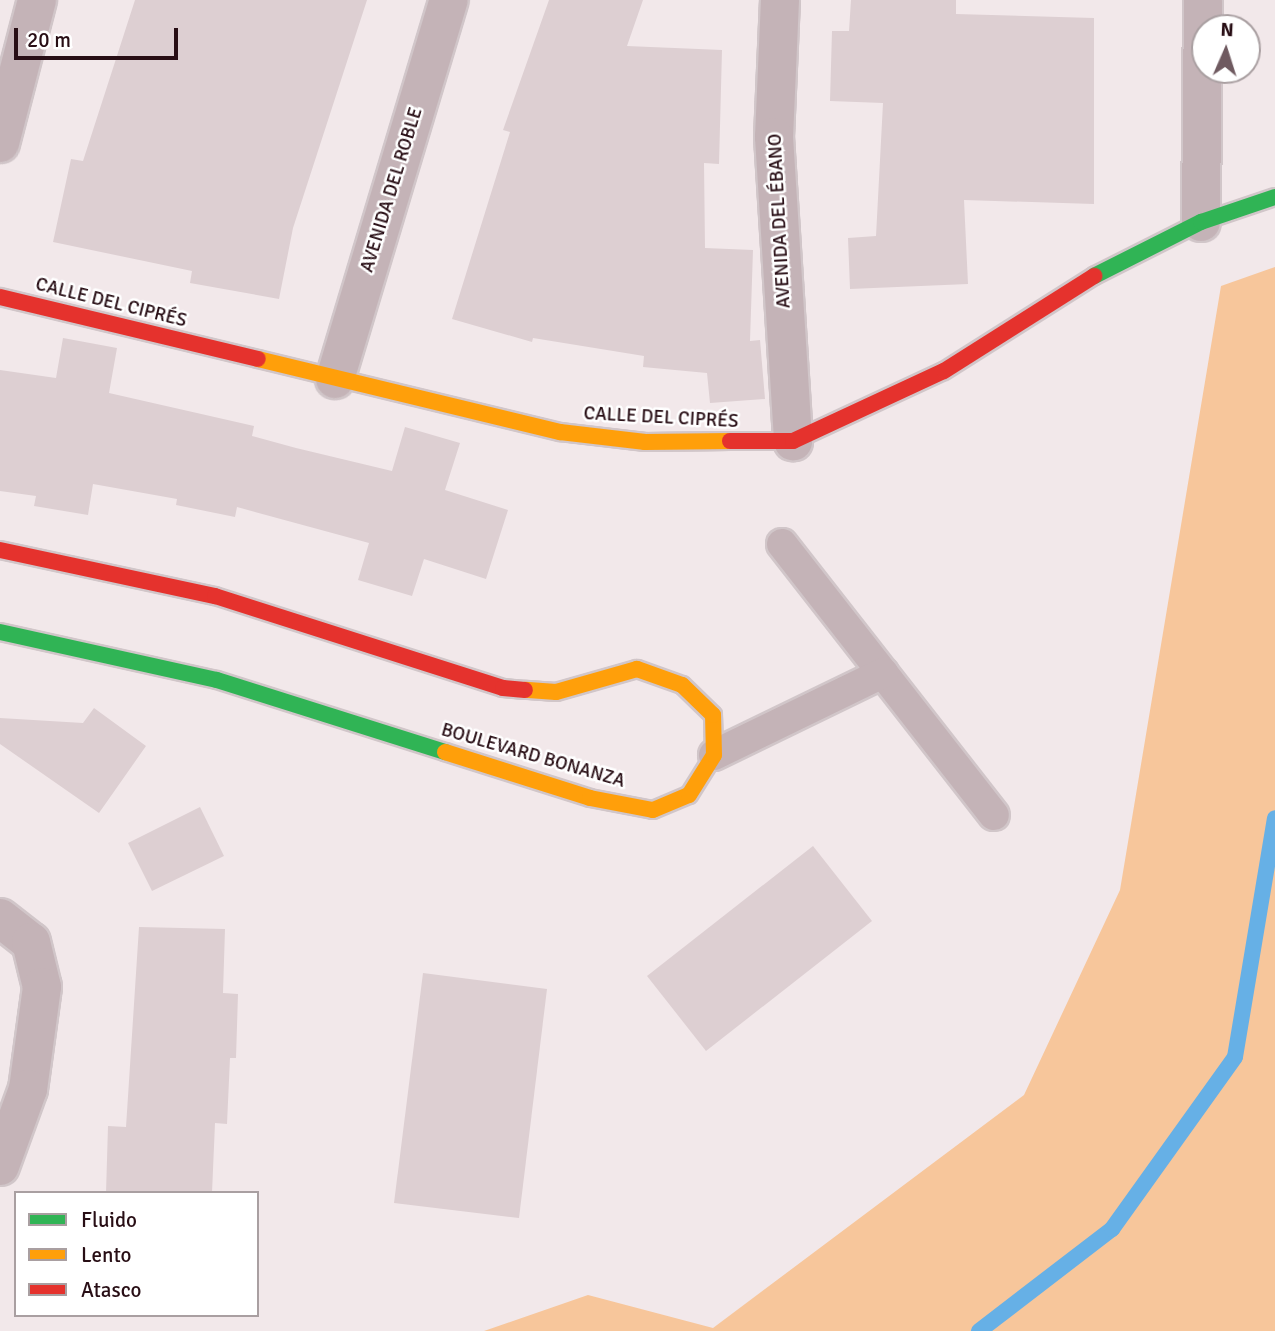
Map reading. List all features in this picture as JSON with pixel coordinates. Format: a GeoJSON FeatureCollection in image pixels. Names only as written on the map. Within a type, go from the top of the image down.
{"type":"FeatureCollection","features":[{"type":"Feature","properties":{"kind":"street"},"geometry":{"type":"LineString","coordinates":[[0,144],[21,47],[37,0]]}},
{"type":"Feature","properties":{"kind":"street","name":"AVENIDA DEL ROBLE"},"geometry":{"type":"LineString","coordinates":[[335,379],[449,0]]}},
{"type":"Feature","properties":{"kind":"street","name":"AVENIDA DEL ÉBANO"},"geometry":{"type":"LineString","coordinates":[[780,0],[774,138],[793,441]]}},
{"type":"Feature","properties":{"kind":"street"},"geometry":{"type":"LineString","coordinates":[[1201,222],[1203,0]]}},
{"type":"Feature","properties":{"kind":"street","name":"CALLE DEL CIPRÉS"},"geometry":{"type":"LineString","coordinates":[[0,297],[560,432],[645,442],[793,441],[944,371],[1077,284],[1201,222],[1275,197]]}},
{"type":"Feature","properties":{"kind":"street"},"geometry":{"type":"LineString","coordinates":[[0,550],[215,596],[503,688],[556,692],[637,669],[682,685],[713,715],[714,755]]}},
{"type":"Feature","properties":{"kind":"street","name":"BOULEVARD BONANZA"},"geometry":{"type":"LineString","coordinates":[[0,632],[217,680],[590,798],[653,810],[689,795],[714,755]]}},
{"type":"Feature","properties":{"kind":"street"},"geometry":{"type":"LineString","coordinates":[[0,918],[31,942],[42,987],[28,1089],[0,1166]]}},
{"type":"Feature","properties":{"kind":"lane"},"geometry":{"type":"LineString","coordinates":[[782,544],[994,815]]}},
{"type":"Feature","properties":{"kind":"lane"},"geometry":{"type":"LineString","coordinates":[[714,755],[883,673]]}},
{"type":"Feature","properties":{"kind":"shaded area"},"geometry":{"type":"Polygon","coordinates":[[[1275,267],[1275,1331],[484,1331],[588,1295],[713,1328],[1024,1095],[1120,890],[1221,286],[1275,267]]]}},
{"type":"Feature","properties":{"kind":"building"},"geometry":{"type":"Polygon","coordinates":[[[135,0],[367,0],[293,228],[279,299],[190,283],[192,271],[53,242],[71,159],[83,161],[135,0]]]}},
{"type":"Feature","properties":{"kind":"building"},"geometry":{"type":"Polygon","coordinates":[[[549,0],[643,0],[627,46],[722,50],[719,164],[704,163],[705,248],[753,250],[750,341],[760,340],[765,399],[710,403],[707,373],[643,367],[644,356],[533,338],[532,342],[452,319],[510,132],[503,130],[549,0]]]}},
{"type":"Feature","properties":{"kind":"building"},"geometry":{"type":"Polygon","coordinates":[[[851,0],[956,0],[956,14],[1094,18],[1094,204],[964,200],[968,284],[850,289],[848,238],[876,236],[883,103],[830,101],[832,31],[849,31],[851,0]]]}},
{"type":"Feature","properties":{"kind":"building"},"geometry":{"type":"Polygon","coordinates":[[[63,338],[117,348],[109,393],[254,426],[252,436],[296,448],[392,471],[405,427],[460,443],[445,490],[508,510],[486,579],[424,559],[412,596],[358,580],[369,543],[237,507],[235,517],[176,505],[177,499],[93,484],[88,515],[34,506],[36,496],[0,491],[0,370],[56,378],[63,338]]]}},
{"type":"Feature","properties":{"kind":"building"},"geometry":{"type":"Polygon","coordinates":[[[94,708],[146,746],[99,813],[0,744],[0,718],[83,723],[94,708]]]}},
{"type":"Feature","properties":{"kind":"building"},"geometry":{"type":"Polygon","coordinates":[[[200,807],[224,856],[152,891],[128,843],[200,807]]]}},
{"type":"Feature","properties":{"kind":"building"},"geometry":{"type":"Polygon","coordinates":[[[813,846],[872,921],[706,1051],[647,976],[813,846]]]}},
{"type":"Feature","properties":{"kind":"building"},"geometry":{"type":"Polygon","coordinates":[[[139,927],[225,929],[223,993],[238,994],[236,1058],[230,1058],[227,1124],[215,1123],[212,1191],[106,1191],[108,1126],[126,1127],[139,927]]]}},
{"type":"Feature","properties":{"kind":"building"},"geometry":{"type":"Polygon","coordinates":[[[423,973],[547,989],[519,1218],[394,1203],[423,973]]]}},
{"type":"Feature","properties":{"kind":"waterway"},"geometry":{"type":"LineString","coordinates":[[979,1331],[1112,1229],[1235,1057],[1275,818]]}},
{"type":"Feature","properties":{"kind":"traffic: fast"},"geometry":{"type":"LineString","coordinates":[[1094,276],[1201,222],[1275,197]]}},
{"type":"Feature","properties":{"kind":"traffic: fast"},"geometry":{"type":"LineString","coordinates":[[0,632],[217,680],[445,752]]}},
{"type":"Feature","properties":{"kind":"traffic: slow"},"geometry":{"type":"LineString","coordinates":[[258,359],[560,432],[645,442],[730,441]]}},
{"type":"Feature","properties":{"kind":"traffic: slow"},"geometry":{"type":"LineString","coordinates":[[445,752],[590,798],[653,810],[689,795],[714,755],[713,715],[682,685],[637,669],[556,692],[525,690]]}},
{"type":"Feature","properties":{"kind":"traffic: jam"},"geometry":{"type":"LineString","coordinates":[[730,441],[793,441],[944,371],[1094,276]]}},
{"type":"Feature","properties":{"kind":"traffic: jam"},"geometry":{"type":"LineString","coordinates":[[0,297],[258,359]]}},
{"type":"Feature","properties":{"kind":"traffic: jam"},"geometry":{"type":"LineString","coordinates":[[0,550],[215,596],[503,688],[525,690]]}}]}
